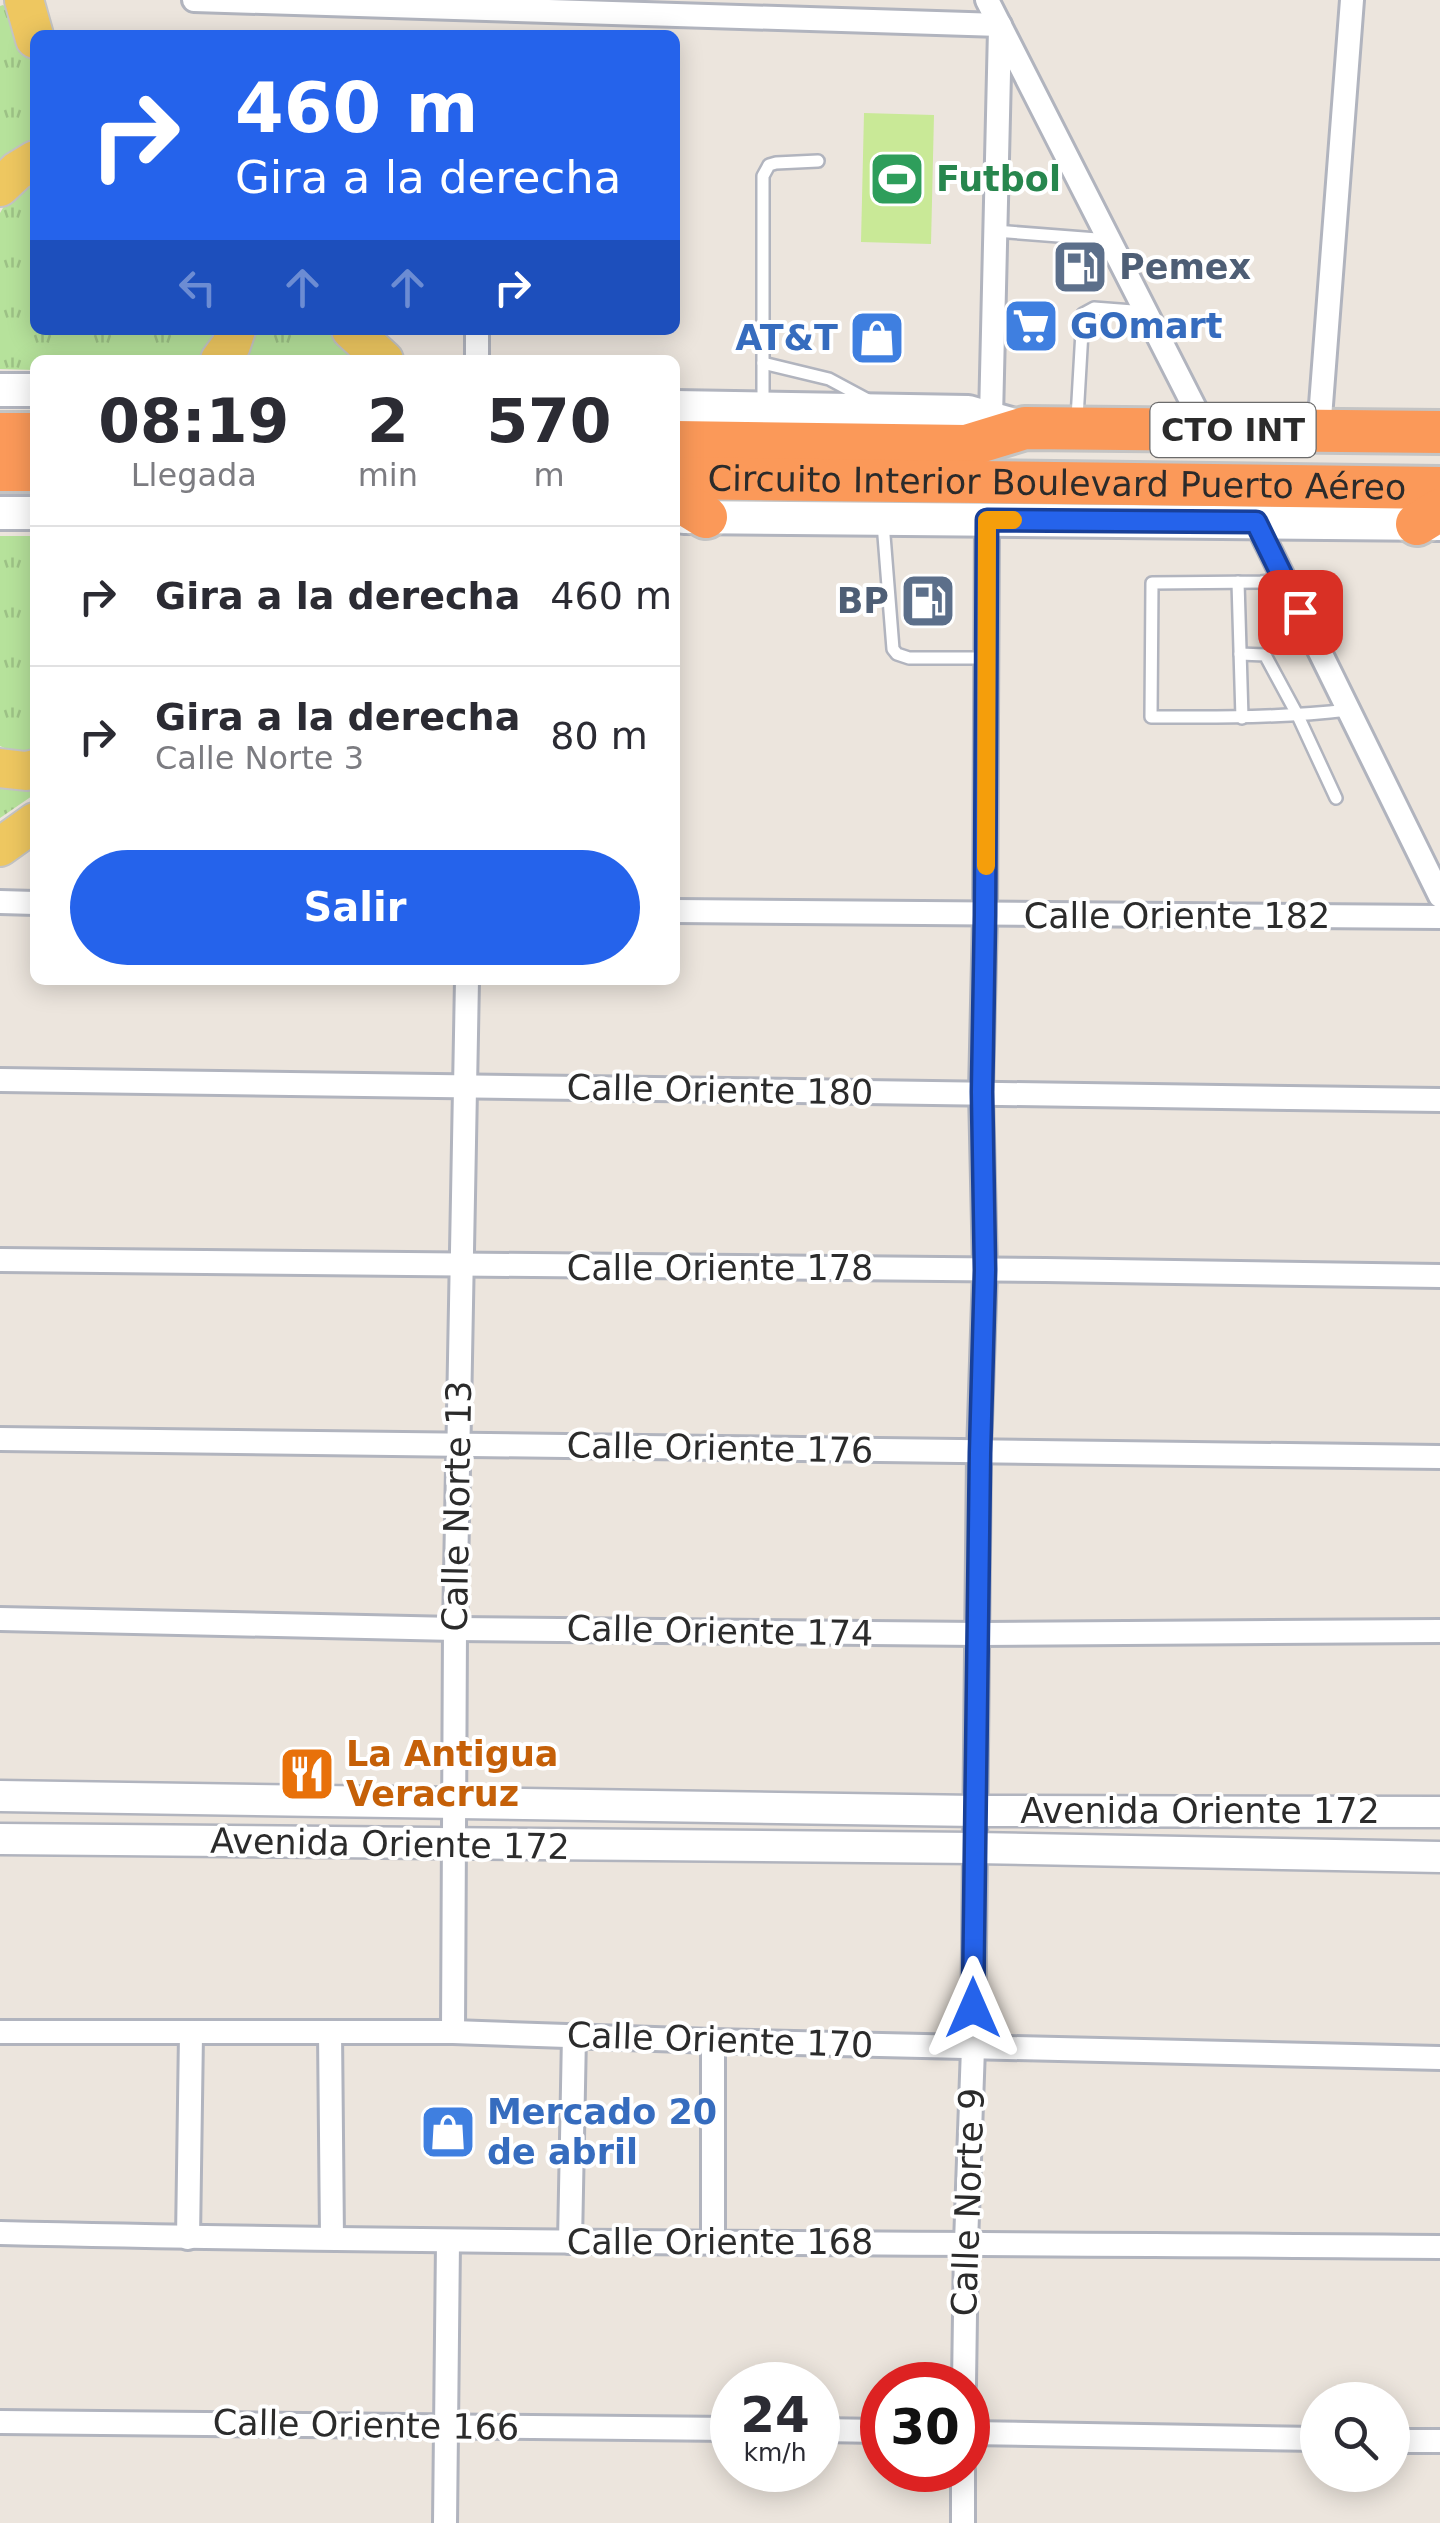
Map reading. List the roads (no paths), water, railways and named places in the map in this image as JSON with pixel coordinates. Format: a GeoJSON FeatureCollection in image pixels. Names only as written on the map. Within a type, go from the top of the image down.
{"type":"FeatureCollection","features":[{"type":"Feature","properties":{"kind":"highway","name":"CTO INT"},"geometry":{"type":"LineString","coordinates":[[1008,424],[1076,429],[1440,432]]}},
{"type":"Feature","properties":{"kind":"highway","name":"Circuito Interior Boulevard Puerto Aéreo"},"geometry":{"type":"LineString","coordinates":[[680,442],[966,446],[1008,424]]}},
{"type":"Feature","properties":{"kind":"highway"},"geometry":{"type":"LineString","coordinates":[[0,434],[30,434]]}},
{"type":"Feature","properties":{"kind":"highway"},"geometry":{"type":"LineString","coordinates":[[0,470],[30,470]]}},
{"type":"Feature","properties":{"kind":"highway","name":"Circuito Interior Boulevard Puerto Aéreo"},"geometry":{"type":"LineString","coordinates":[[680,478],[1440,488]]}},
{"type":"Feature","properties":{"kind":"main road"},"geometry":{"type":"LineString","coordinates":[[24,0],[33,30]]}},
{"type":"Feature","properties":{"kind":"main road"},"geometry":{"type":"LineString","coordinates":[[0,187],[30,163]]}},
{"type":"Feature","properties":{"kind":"main road"},"geometry":{"type":"LineString","coordinates":[[356,335],[378,355]]}},
{"type":"Feature","properties":{"kind":"main road"},"geometry":{"type":"LineString","coordinates":[[0,390],[30,390]]}},
{"type":"Feature","properties":{"kind":"main road","name":"CTO INT"},"geometry":{"type":"LineString","coordinates":[[680,407],[968,412],[1008,424]]}},
{"type":"Feature","properties":{"kind":"main road"},"geometry":{"type":"LineString","coordinates":[[685,511],[882,519],[1256,522],[1432,519]]}},
{"type":"Feature","properties":{"kind":"main road"},"geometry":{"type":"LineString","coordinates":[[0,513],[30,513]]}},
{"type":"Feature","properties":{"kind":"main road"},"geometry":{"type":"LineString","coordinates":[[0,768],[30,770]]}},
{"type":"Feature","properties":{"kind":"main road"},"geometry":{"type":"LineString","coordinates":[[0,847],[30,826]]}},
{"type":"Feature","properties":{"kind":"street"},"geometry":{"type":"LineString","coordinates":[[194,0],[1000,25]]}},
{"type":"Feature","properties":{"kind":"street"},"geometry":{"type":"LineString","coordinates":[[987,0],[1206,430]]}},
{"type":"Feature","properties":{"kind":"street"},"geometry":{"type":"LineString","coordinates":[[1319,431],[1352,0]]}},
{"type":"Feature","properties":{"kind":"street"},"geometry":{"type":"LineString","coordinates":[[479,30],[480,10]]}},
{"type":"Feature","properties":{"kind":"street"},"geometry":{"type":"LineString","coordinates":[[1000,25],[995,231],[1008,424]]}},
{"type":"Feature","properties":{"kind":"street","name":"Calle Norte 9"},"geometry":{"type":"LineString","coordinates":[[964,2362],[985,1270],[982,1092],[987,520]]}},
{"type":"Feature","properties":{"kind":"street"},"geometry":{"type":"LineString","coordinates":[[1256,522],[1440,896]]}},
{"type":"Feature","properties":{"kind":"street"},"geometry":{"type":"LineString","coordinates":[[0,902],[30,903]]}},
{"type":"Feature","properties":{"kind":"street","name":"Calle Oriente 182"},"geometry":{"type":"LineString","coordinates":[[680,910],[1440,916]]}},
{"type":"Feature","properties":{"kind":"street","name":"Calle Norte 13"},"geometry":{"type":"LineString","coordinates":[[453,2032],[466,985]]}},
{"type":"Feature","properties":{"kind":"street","name":"Calle Oriente 180"},"geometry":{"type":"LineString","coordinates":[[0,1080],[1440,1100]]}},
{"type":"Feature","properties":{"kind":"street","name":"Calle Oriente 178"},"geometry":{"type":"LineString","coordinates":[[0,1260],[1440,1276]]}},
{"type":"Feature","properties":{"kind":"street","name":"Calle Oriente 176"},"geometry":{"type":"LineString","coordinates":[[0,1440],[459,1442],[980,1453],[1440,1456]]}},
{"type":"Feature","properties":{"kind":"street","name":"Calle Oriente 174"},"geometry":{"type":"LineString","coordinates":[[0,1619],[455,1629],[979,1634],[1440,1631]]}},
{"type":"Feature","properties":{"kind":"street","name":"Avenida Oriente 172"},"geometry":{"type":"LineString","coordinates":[[0,1796],[976,1811],[1440,1812]]}},
{"type":"Feature","properties":{"kind":"street","name":"Avenida Oriente 172"},"geometry":{"type":"LineString","coordinates":[[0,1839],[1440,1856]]}},
{"type":"Feature","properties":{"kind":"street","name":"Calle Oriente 170"},"geometry":{"type":"LineString","coordinates":[[0,2032],[453,2032],[1440,2058]]}},
{"type":"Feature","properties":{"kind":"street"},"geometry":{"type":"LineString","coordinates":[[330,2032],[332,2238]]}},
{"type":"Feature","properties":{"kind":"street"},"geometry":{"type":"LineString","coordinates":[[188,2238],[192,2034]]}},
{"type":"Feature","properties":{"kind":"street"},"geometry":{"type":"LineString","coordinates":[[570,2242],[574,2035]]}},
{"type":"Feature","properties":{"kind":"street"},"geometry":{"type":"LineString","coordinates":[[712,2241],[713,2041]]}},
{"type":"Feature","properties":{"kind":"street","name":"Calle Oriente 168"},"geometry":{"type":"LineString","coordinates":[[0,2234],[448,2242],[1440,2247]]}},
{"type":"Feature","properties":{"kind":"street"},"geometry":{"type":"LineString","coordinates":[[444,2523],[448,2242]]}},
{"type":"Feature","properties":{"kind":"street","name":"Calle Oriente 166"},"geometry":{"type":"LineString","coordinates":[[0,2422],[710,2429]]}},
{"type":"Feature","properties":{"kind":"street"},"geometry":{"type":"LineString","coordinates":[[990,2433],[1300,2439]]}},
{"type":"Feature","properties":{"kind":"street"},"geometry":{"type":"LineString","coordinates":[[1410,2441],[1440,2442]]}},
{"type":"Feature","properties":{"kind":"street"},"geometry":{"type":"LineString","coordinates":[[963,2492],[963,2523]]}},
{"type":"Feature","properties":{"kind":"lane"},"geometry":{"type":"LineString","coordinates":[[763,408],[764,176],[770,165],[776,163],[818,161]]}},
{"type":"Feature","properties":{"kind":"lane"},"geometry":{"type":"LineString","coordinates":[[995,231],[1110,240]]}},
{"type":"Feature","properties":{"kind":"lane"},"geometry":{"type":"LineString","coordinates":[[1076,429],[1082,314],[1094,308],[1146,312]]}},
{"type":"Feature","properties":{"kind":"lane"},"geometry":{"type":"LineString","coordinates":[[763,363],[829,379],[886,410]]}},
{"type":"Feature","properties":{"kind":"lane"},"geometry":{"type":"LineString","coordinates":[[882,519],[893,650],[910,658],[986,658]]}},
{"type":"Feature","properties":{"kind":"lane"},"geometry":{"type":"LineString","coordinates":[[1284,579],[1152,583],[1151,717],[1242,718],[1348,710]]}},
{"type":"Feature","properties":{"kind":"lane"},"geometry":{"type":"LineString","coordinates":[[1238,582],[1242,718]]}},
{"type":"Feature","properties":{"kind":"lane"},"geometry":{"type":"LineString","coordinates":[[1240,654],[1265,654],[1336,798]]}},
{"type":"Feature","properties":{"kind":"place","name":"Futbol"},"geometry":{"type":"Point","coordinates":[897,179]}},
{"type":"Feature","properties":{"kind":"place","name":"Pemex"},"geometry":{"type":"Point","coordinates":[1080,267]}},
{"type":"Feature","properties":{"kind":"place","name":"GOmart"},"geometry":{"type":"Point","coordinates":[1031,326]}},
{"type":"Feature","properties":{"kind":"place","name":"AT&T"},"geometry":{"type":"Point","coordinates":[877,338]}},
{"type":"Feature","properties":{"kind":"place","name":"BP"},"geometry":{"type":"Point","coordinates":[928,601]}},
{"type":"Feature","properties":{"kind":"place","name":"La Antigua Veracruz"},"geometry":{"type":"Point","coordinates":[307,1774]}},
{"type":"Feature","properties":{"kind":"place","name":"Mercado 20 de abril"},"geometry":{"type":"Point","coordinates":[448,2132]}}]}
